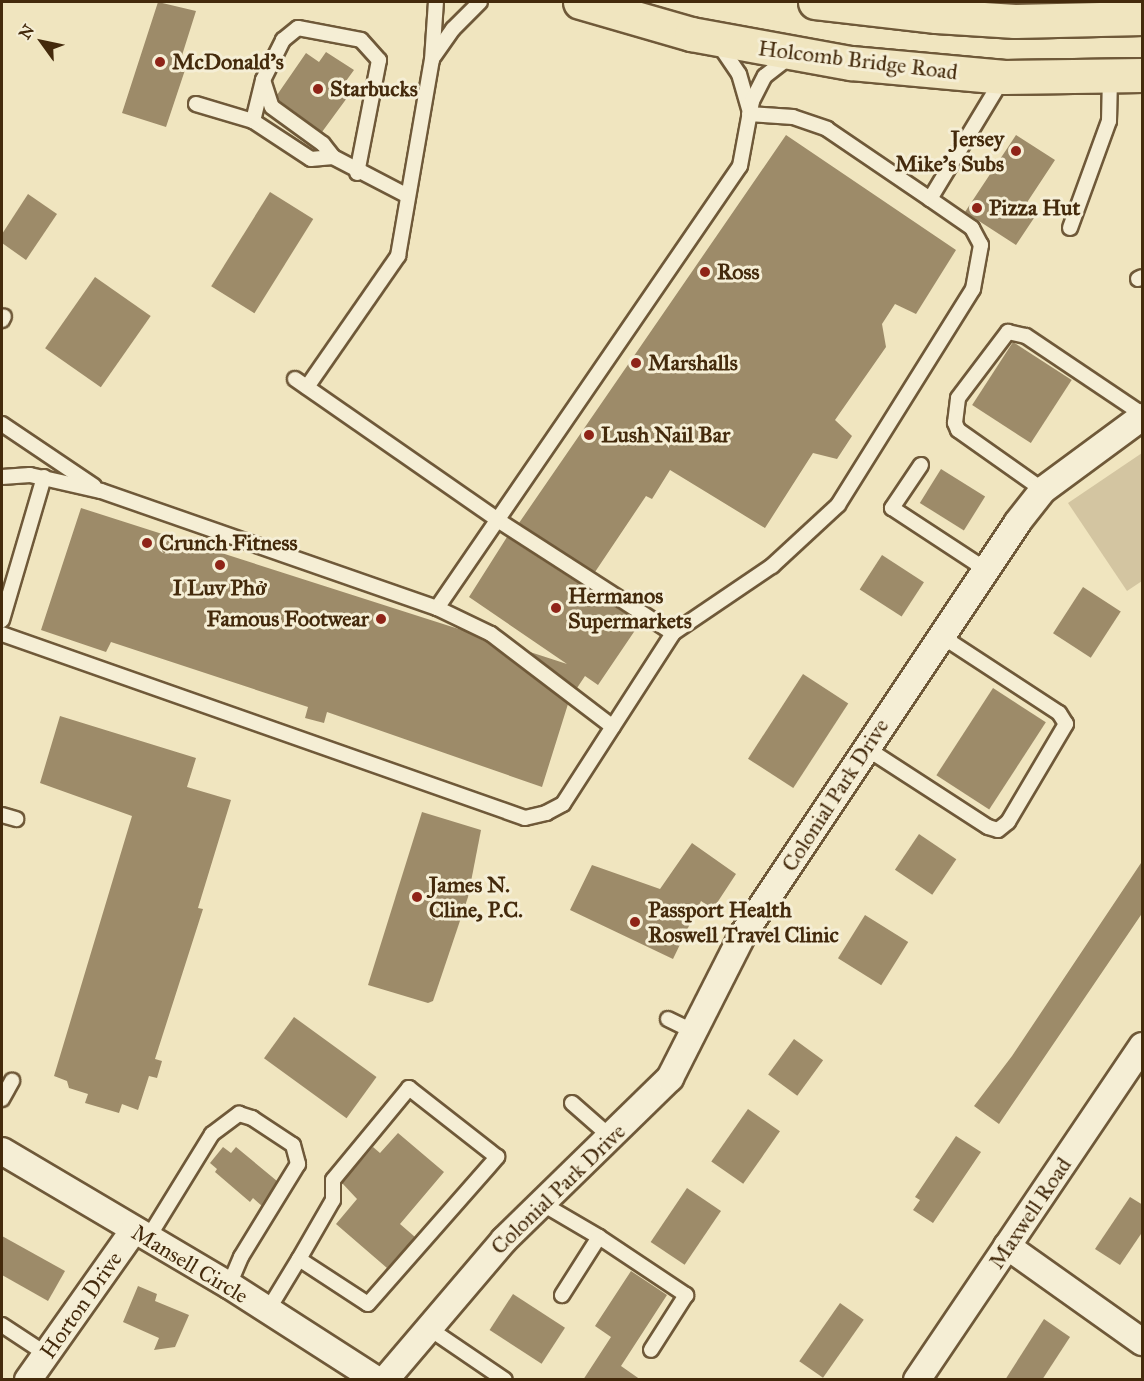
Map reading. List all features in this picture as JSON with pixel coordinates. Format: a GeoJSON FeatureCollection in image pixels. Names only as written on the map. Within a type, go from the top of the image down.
{"type":"FeatureCollection","features":[{"type":"Feature","properties":{"kind":"main road","name":"Holcomb Bridge Road"},"geometry":{"type":"LineString","coordinates":[[580,2],[711,38],[793,54],[930,72],[1004,77],[1143,75]]}},
{"type":"Feature","properties":{"kind":"main road"},"geometry":{"type":"LineString","coordinates":[[814,2],[1041,11],[1143,18]]}},
{"type":"Feature","properties":{"kind":"street","name":"Colonial Park Drive"},"geometry":{"type":"LineString","coordinates":[[385,1380],[427,1327],[542,1203],[612,1138],[670,1078],[742,936],[985,569],[1043,490],[1143,416]]}},
{"type":"Feature","properties":{"kind":"street","name":"Maxwell Road"},"geometry":{"type":"LineString","coordinates":[[917,1380],[1143,1046]]}},
{"type":"Feature","properties":{"kind":"street","name":"Mansell Circle"},"geometry":{"type":"LineString","coordinates":[[2,1151],[229,1285],[377,1380]]}},
{"type":"Feature","properties":{"kind":"street","name":"Horton Drive"},"geometry":{"type":"LineString","coordinates":[[28,1380],[140,1234]]}},
{"type":"Feature","properties":{"kind":"street"},"geometry":{"type":"LineString","coordinates":[[1007,1246],[1143,1342]]}},
{"type":"Feature","properties":{"kind":"lane"},"geometry":{"type":"LineString","coordinates":[[436,2],[432,60],[406,195],[398,255],[301,383],[499,521],[673,633]]}},
{"type":"Feature","properties":{"kind":"lane"},"geometry":{"type":"LineString","coordinates":[[432,60],[453,29],[480,2]]}},
{"type":"Feature","properties":{"kind":"lane"},"geometry":{"type":"LineString","coordinates":[[254,121],[263,80],[283,40],[298,28],[361,40],[371,47],[379,60],[357,173]]}},
{"type":"Feature","properties":{"kind":"lane"},"geometry":{"type":"LineString","coordinates":[[711,38],[723,48],[739,74],[749,114]]}},
{"type":"Feature","properties":{"kind":"lane"},"geometry":{"type":"LineString","coordinates":[[437,608],[499,521],[740,166],[749,114],[765,76],[793,54]]}},
{"type":"Feature","properties":{"kind":"lane"},"geometry":{"type":"LineString","coordinates":[[930,199],[1004,77]]}},
{"type":"Feature","properties":{"kind":"lane"},"geometry":{"type":"LineString","coordinates":[[1070,228],[1109,122],[1110,77]]}},
{"type":"Feature","properties":{"kind":"lane"},"geometry":{"type":"LineString","coordinates":[[263,80],[272,107],[323,144],[333,157],[357,173],[406,195]]}},
{"type":"Feature","properties":{"kind":"lane"},"geometry":{"type":"LineString","coordinates":[[196,104],[254,121],[311,159],[333,157]]}},
{"type":"Feature","properties":{"kind":"lane"},"geometry":{"type":"LineString","coordinates":[[2,634],[525,818],[563,804],[673,633],[772,566],[838,505],[973,289],[981,245],[972,228],[827,129],[793,117],[749,114]]}},
{"type":"Feature","properties":{"kind":"lane"},"geometry":{"type":"LineString","coordinates":[[1043,490],[958,430],[955,423],[958,398],[1008,332],[1026,336],[1143,416]]}},
{"type":"Feature","properties":{"kind":"lane"},"geometry":{"type":"LineString","coordinates":[[2,424],[101,491]]}},
{"type":"Feature","properties":{"kind":"lane"},"geometry":{"type":"LineString","coordinates":[[921,465],[892,508],[985,569]]}},
{"type":"Feature","properties":{"kind":"lane"},"geometry":{"type":"LineString","coordinates":[[2,477],[44,477],[101,491],[437,608],[490,634],[613,727]]}},
{"type":"Feature","properties":{"kind":"lane"},"geometry":{"type":"LineString","coordinates":[[2,620],[44,477]]}},
{"type":"Feature","properties":{"kind":"lane"},"geometry":{"type":"LineString","coordinates":[[866,748],[988,827],[998,830],[1008,822],[1066,724],[1059,713],[940,635]]}},
{"type":"Feature","properties":{"kind":"lane"},"geometry":{"type":"LineString","coordinates":[[2,815],[16,819]]}},
{"type":"Feature","properties":{"kind":"lane"},"geometry":{"type":"LineString","coordinates":[[668,1019],[693,1031]]}},
{"type":"Feature","properties":{"kind":"lane"},"geometry":{"type":"LineString","coordinates":[[2,1099],[12,1081]]}},
{"type":"Feature","properties":{"kind":"lane"},"geometry":{"type":"LineString","coordinates":[[268,1310],[333,1200],[333,1180],[409,1088],[496,1157],[368,1304],[299,1260]]}},
{"type":"Feature","properties":{"kind":"lane"},"geometry":{"type":"LineString","coordinates":[[572,1103],[612,1138]]}},
{"type":"Feature","properties":{"kind":"lane"},"geometry":{"type":"LineString","coordinates":[[140,1234],[212,1134],[239,1114],[252,1119],[293,1145],[298,1164],[241,1257],[229,1285]]}},
{"type":"Feature","properties":{"kind":"lane"},"geometry":{"type":"LineString","coordinates":[[542,1203],[599,1237],[686,1295],[651,1350]]}},
{"type":"Feature","properties":{"kind":"lane"},"geometry":{"type":"LineString","coordinates":[[562,1295],[599,1237]]}},
{"type":"Feature","properties":{"kind":"lane"},"geometry":{"type":"LineString","coordinates":[[2,1325],[46,1354]]}},
{"type":"Feature","properties":{"kind":"lane"},"geometry":{"type":"LineString","coordinates":[[427,1327],[505,1380]]}},
{"type":"Feature","properties":{"kind":"shaded area"},"geometry":{"type":"Polygon","coordinates":[[[1142,453],[1142,581],[1127,591],[1068,503],[1142,453]]]}},
{"type":"Feature","properties":{"kind":"building"},"geometry":{"type":"Polygon","coordinates":[[[158,2],[196,11],[178,68],[185,70],[166,127],[122,113],[158,2]]]}},
{"type":"Feature","properties":{"kind":"building"},"geometry":{"type":"Polygon","coordinates":[[[326,52],[354,70],[346,81],[355,87],[322,132],[280,101],[277,95],[306,53],[319,62],[326,52]]]}},
{"type":"Feature","properties":{"kind":"building"},"geometry":{"type":"Polygon","coordinates":[[[786,135],[956,250],[916,314],[895,304],[882,324],[886,347],[835,420],[852,436],[837,459],[813,453],[765,528],[670,470],[652,499],[646,496],[595,572],[519,523],[786,135]]]}},
{"type":"Feature","properties":{"kind":"building"},"geometry":{"type":"Polygon","coordinates":[[[1016,135],[1055,160],[1026,204],[1038,212],[1016,245],[965,212],[1016,135]]]}},
{"type":"Feature","properties":{"kind":"building"},"geometry":{"type":"Polygon","coordinates":[[[270,192],[313,219],[254,313],[211,286],[270,192]]]}},
{"type":"Feature","properties":{"kind":"building"},"geometry":{"type":"Polygon","coordinates":[[[28,194],[57,214],[26,260],[2,243],[2,234],[28,194]]]}},
{"type":"Feature","properties":{"kind":"building"},"geometry":{"type":"Polygon","coordinates":[[[95,277],[151,316],[101,387],[45,348],[95,277]]]}},
{"type":"Feature","properties":{"kind":"building"},"geometry":{"type":"Polygon","coordinates":[[[1013,342],[1072,380],[1031,443],[972,405],[1013,342]]]}},
{"type":"Feature","properties":{"kind":"building"},"geometry":{"type":"Polygon","coordinates":[[[941,469],[985,497],[964,530],[920,503],[941,469]]]}},
{"type":"Feature","properties":{"kind":"building"},"geometry":{"type":"Polygon","coordinates":[[[81,508],[465,631],[486,642],[568,704],[542,787],[327,712],[324,723],[305,718],[308,707],[111,642],[106,652],[41,630],[81,508]]]}},
{"type":"Feature","properties":{"kind":"building","name":"Hermanos Supermarkets"},"geometry":{"type":"Polygon","coordinates":[[[507,537],[640,623],[598,685],[585,676],[577,688],[530,652],[567,664],[469,597],[507,537]]]}},
{"type":"Feature","properties":{"kind":"building"},"geometry":{"type":"Polygon","coordinates":[[[882,555],[924,582],[902,617],[860,589],[882,555]]]}},
{"type":"Feature","properties":{"kind":"building"},"geometry":{"type":"Polygon","coordinates":[[[1083,587],[1121,612],[1091,658],[1053,633],[1083,587]]]}},
{"type":"Feature","properties":{"kind":"building"},"geometry":{"type":"Polygon","coordinates":[[[803,674],[848,703],[793,788],[748,759],[803,674]]]}},
{"type":"Feature","properties":{"kind":"building"},"geometry":{"type":"Polygon","coordinates":[[[993,688],[1046,722],[989,810],[936,775],[993,688]]]}},
{"type":"Feature","properties":{"kind":"building"},"geometry":{"type":"Polygon","coordinates":[[[60,716],[196,758],[187,787],[231,800],[198,908],[203,909],[155,1059],[162,1061],[157,1078],[149,1076],[138,1110],[122,1104],[119,1113],[85,1103],[88,1094],[69,1088],[67,1081],[54,1076],[132,816],[40,783],[60,716]]]}},
{"type":"Feature","properties":{"kind":"building"},"geometry":{"type":"Polygon","coordinates":[[[422,812],[481,830],[468,897],[433,1001],[428,1003],[368,985],[422,812]]]}},
{"type":"Feature","properties":{"kind":"building"},"geometry":{"type":"Polygon","coordinates":[[[919,834],[956,859],[932,895],[895,870],[919,834]]]}},
{"type":"Feature","properties":{"kind":"building"},"geometry":{"type":"Polygon","coordinates":[[[692,843],[736,874],[713,909],[701,901],[673,959],[570,910],[592,865],[660,889],[692,843]]]}},
{"type":"Feature","properties":{"kind":"building"},"geometry":{"type":"Polygon","coordinates":[[[1143,860],[1143,912],[999,1124],[974,1106],[1012,1056],[1143,860]]]}},
{"type":"Feature","properties":{"kind":"building"},"geometry":{"type":"Polygon","coordinates":[[[865,915],[908,942],[881,985],[838,958],[865,915]]]}},
{"type":"Feature","properties":{"kind":"building"},"geometry":{"type":"Polygon","coordinates":[[[294,1017],[377,1077],[347,1118],[264,1058],[294,1017]]]}},
{"type":"Feature","properties":{"kind":"building"},"geometry":{"type":"Polygon","coordinates":[[[794,1039],[823,1060],[797,1096],[768,1075],[794,1039]]]}},
{"type":"Feature","properties":{"kind":"building"},"geometry":{"type":"Polygon","coordinates":[[[748,1109],[780,1131],[743,1184],[711,1161],[748,1109]]]}},
{"type":"Feature","properties":{"kind":"building"},"geometry":{"type":"Polygon","coordinates":[[[398,1133],[444,1172],[400,1224],[415,1237],[387,1268],[336,1224],[357,1199],[342,1183],[373,1147],[380,1153],[398,1133]]]}},
{"type":"Feature","properties":{"kind":"building"},"geometry":{"type":"Polygon","coordinates":[[[956,1136],[981,1152],[933,1223],[913,1210],[920,1200],[915,1197],[956,1136]]]}},
{"type":"Feature","properties":{"kind":"building"},"geometry":{"type":"Polygon","coordinates":[[[223,1147],[231,1153],[236,1147],[277,1181],[262,1206],[253,1198],[250,1202],[215,1172],[217,1169],[210,1163],[223,1147]]]}},
{"type":"Feature","properties":{"kind":"building"},"geometry":{"type":"Polygon","coordinates":[[[687,1188],[721,1211],[685,1265],[651,1242],[687,1188]]]}},
{"type":"Feature","properties":{"kind":"building"},"geometry":{"type":"Polygon","coordinates":[[[1130,1197],[1143,1205],[1143,1231],[1120,1265],[1095,1249],[1130,1197]]]}},
{"type":"Feature","properties":{"kind":"building"},"geometry":{"type":"Polygon","coordinates":[[[2,1236],[65,1271],[48,1301],[2,1275],[2,1236]]]}},
{"type":"Feature","properties":{"kind":"building"},"geometry":{"type":"Polygon","coordinates":[[[631,1271],[667,1295],[621,1366],[641,1380],[583,1380],[611,1337],[595,1326],[631,1271]]]}},
{"type":"Feature","properties":{"kind":"building"},"geometry":{"type":"Polygon","coordinates":[[[138,1286],[157,1294],[155,1301],[189,1315],[175,1347],[154,1350],[159,1338],[123,1322],[138,1286]]]}},
{"type":"Feature","properties":{"kind":"building"},"geometry":{"type":"Polygon","coordinates":[[[513,1294],[565,1328],[542,1364],[490,1330],[513,1294]]]}},
{"type":"Feature","properties":{"kind":"building"},"geometry":{"type":"Polygon","coordinates":[[[840,1303],[864,1320],[823,1378],[799,1361],[840,1303]]]}},
{"type":"Feature","properties":{"kind":"building"},"geometry":{"type":"Polygon","coordinates":[[[1044,1319],[1070,1337],[1042,1380],[1005,1380],[1044,1319]]]}},
{"type":"Feature","properties":{"kind":"place","name":"McDonald's"},"geometry":{"type":"Point","coordinates":[160,62]}},
{"type":"Feature","properties":{"kind":"place","name":"Starbucks"},"geometry":{"type":"Point","coordinates":[318,89]}},
{"type":"Feature","properties":{"kind":"place","name":"Jersey Mike's Subs"},"geometry":{"type":"Point","coordinates":[1016,151]}},
{"type":"Feature","properties":{"kind":"place","name":"Pizza Hut"},"geometry":{"type":"Point","coordinates":[977,208]}},
{"type":"Feature","properties":{"kind":"place","name":"Ross"},"geometry":{"type":"Point","coordinates":[705,272]}},
{"type":"Feature","properties":{"kind":"place","name":"Marshalls"},"geometry":{"type":"Point","coordinates":[636,363]}},
{"type":"Feature","properties":{"kind":"place","name":"Lush Nail Bar"},"geometry":{"type":"Point","coordinates":[589,435]}},
{"type":"Feature","properties":{"kind":"place","name":"Crunch Fitness"},"geometry":{"type":"Point","coordinates":[147,543]}},
{"type":"Feature","properties":{"kind":"place","name":"I Luv Phở"},"geometry":{"type":"Point","coordinates":[220,565]}},
{"type":"Feature","properties":{"kind":"place","name":"Hermanos Supermarkets"},"geometry":{"type":"Point","coordinates":[556,608]}},
{"type":"Feature","properties":{"kind":"place","name":"Famous Footwear"},"geometry":{"type":"Point","coordinates":[381,619]}},
{"type":"Feature","properties":{"kind":"place","name":"James N. Cline, P.C."},"geometry":{"type":"Point","coordinates":[417,897]}},
{"type":"Feature","properties":{"kind":"place","name":"Passport Health Roswell Travel Clinic"},"geometry":{"type":"Point","coordinates":[635,922]}}]}
